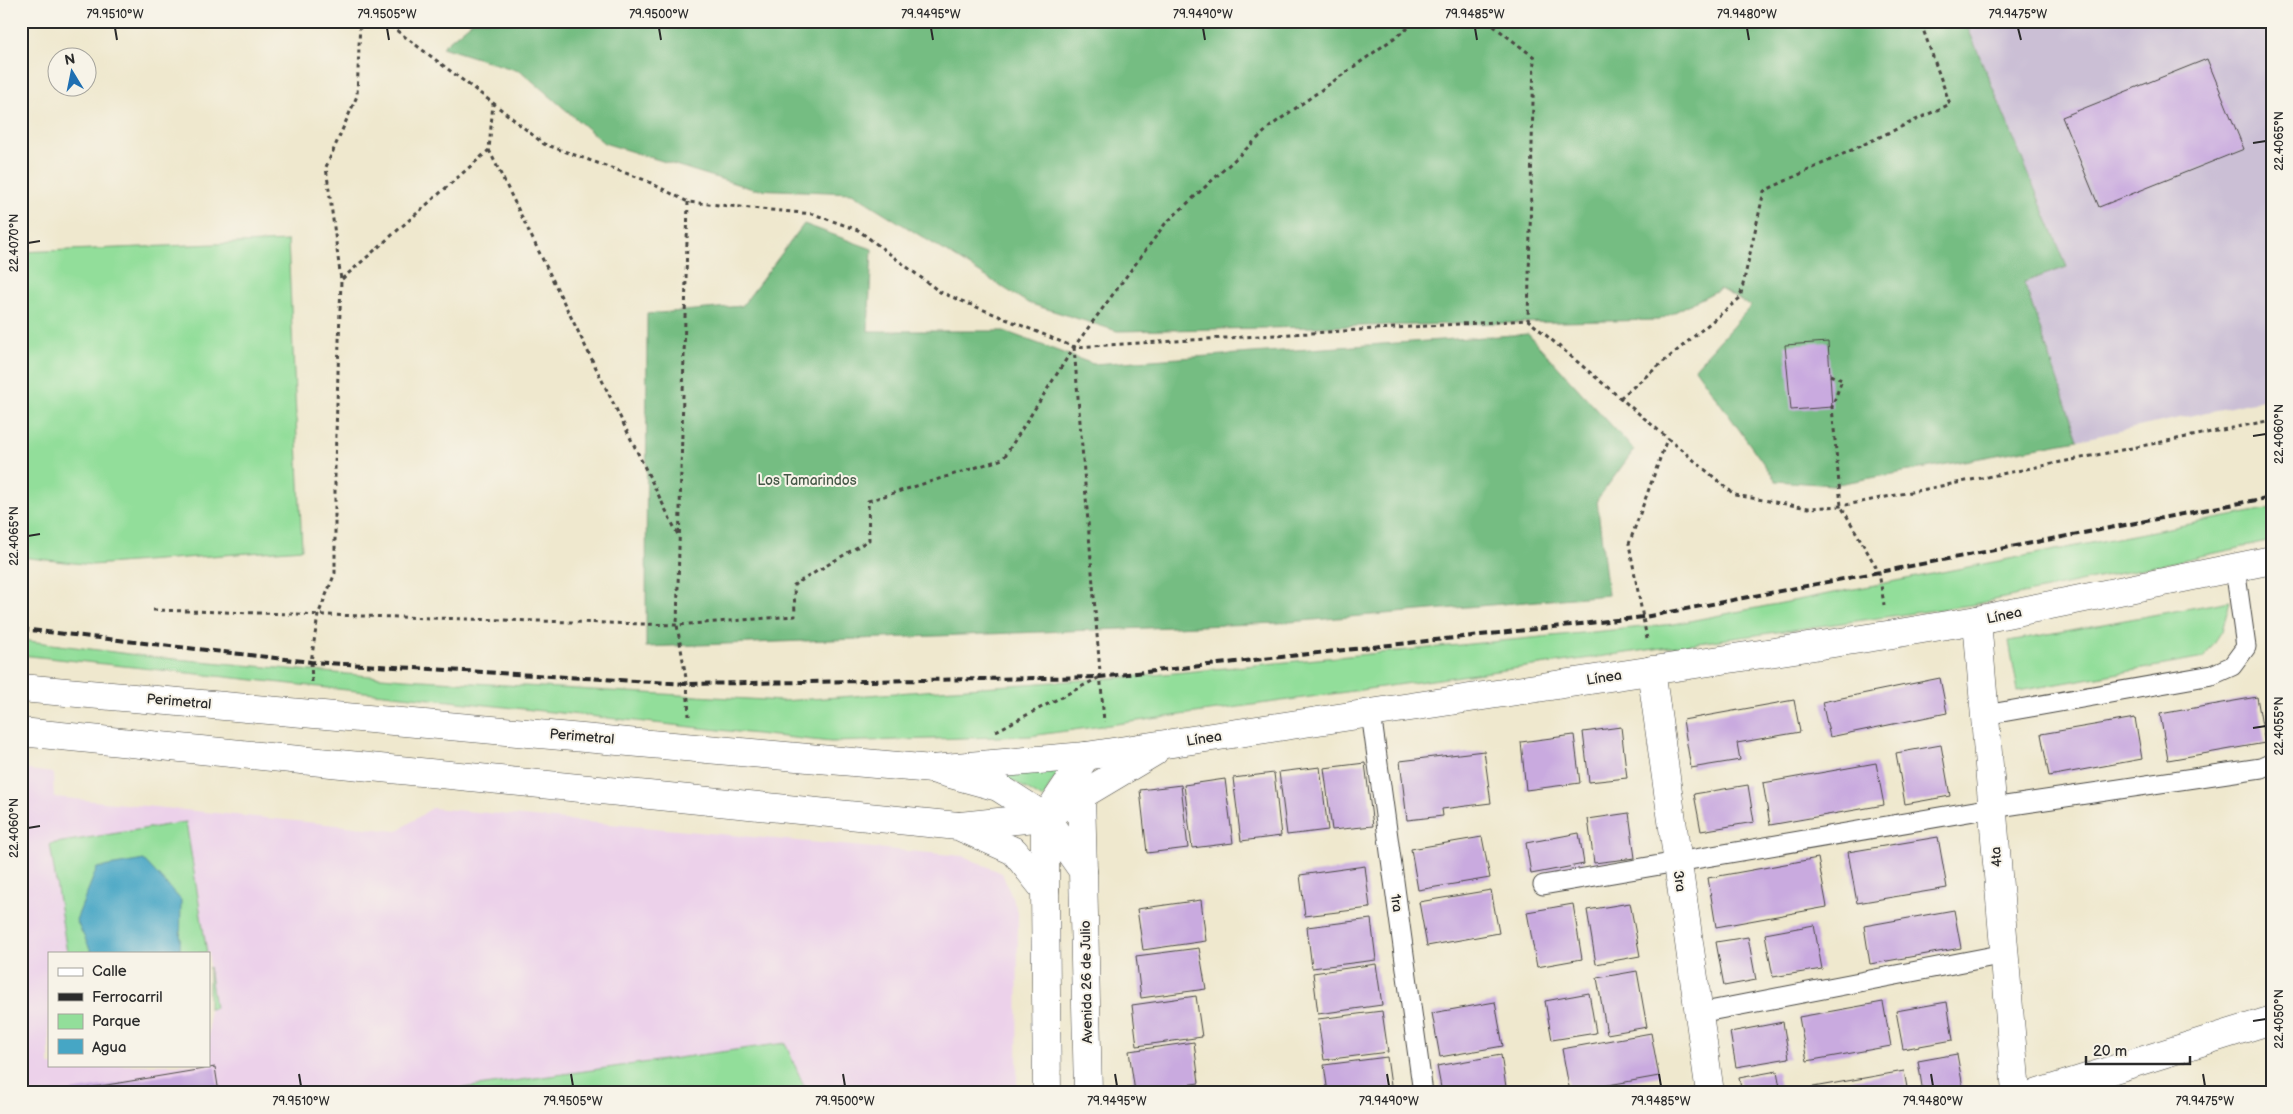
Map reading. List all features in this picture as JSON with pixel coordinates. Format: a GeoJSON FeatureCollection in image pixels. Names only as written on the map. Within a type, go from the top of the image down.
{"type":"FeatureCollection","features":[{"type":"Feature","properties":{"kind":"main road","name":"Línea"},"geometry":{"type":"LineString","coordinates":[[932,769],[1097,754],[1887,635],[1977,620],[2272,560]]}},
{"type":"Feature","properties":{"kind":"main road","name":"4ta"},"geometry":{"type":"LineString","coordinates":[[1977,620],[2016,1093]]}},
{"type":"Feature","properties":{"kind":"main road","name":"3ra"},"geometry":{"type":"LineString","coordinates":[[1651,670],[1710,1093]]}},
{"type":"Feature","properties":{"kind":"main road","name":"Perimetral"},"geometry":{"type":"LineString","coordinates":[[21,688],[314,712],[932,769],[998,787],[1045,817]]}},
{"type":"Feature","properties":{"kind":"main road"},"geometry":{"type":"LineString","coordinates":[[21,732],[958,826],[1045,817],[1119,771],[1170,743]]}},
{"type":"Feature","properties":{"kind":"main road"},"geometry":{"type":"LineString","coordinates":[[1047,1093],[1045,817],[1097,754]]}},
{"type":"Feature","properties":{"kind":"main road","name":"Avenida 26 de Julio"},"geometry":{"type":"LineString","coordinates":[[1081,796],[1088,1093]]}},
{"type":"Feature","properties":{"kind":"main road"},"geometry":{"type":"LineString","coordinates":[[1045,817],[1083,872]]}},
{"type":"Feature","properties":{"kind":"main road"},"geometry":{"type":"LineString","coordinates":[[958,826],[1014,851],[1045,890]]}},
{"type":"Feature","properties":{"kind":"main road"},"geometry":{"type":"LineString","coordinates":[[2038,1093],[2272,1020]]}},
{"type":"Feature","properties":{"kind":"lane"},"geometry":{"type":"LineString","coordinates":[[1985,715],[2212,675],[2232,666],[2246,647],[2235,568]]}},
{"type":"Feature","properties":{"kind":"lane","name":"1ra"},"geometry":{"type":"LineString","coordinates":[[1371,713],[1423,1093]]}},
{"type":"Feature","properties":{"kind":"lane"},"geometry":{"type":"LineString","coordinates":[[1542,885],[1992,808],[2261,768],[2272,763]]}},
{"type":"Feature","properties":{"kind":"lane"},"geometry":{"type":"LineString","coordinates":[[1699,1013],[2004,954]]}},
{"type":"Feature","properties":{"kind":"path"},"geometry":{"type":"LineString","coordinates":[[314,712],[311,662],[318,614],[335,573],[336,410],[341,280],[326,167],[357,96],[360,21]]}},
{"type":"Feature","properties":{"kind":"path"},"geometry":{"type":"LineString","coordinates":[[384,21],[544,144],[645,180],[688,202],[813,214],[858,230],[940,292],[1074,347],[1528,320],[1735,495],[1808,508],[1841,506],[2272,420]]}},
{"type":"Feature","properties":{"kind":"path"},"geometry":{"type":"LineString","coordinates":[[153,610],[677,625],[795,616],[794,585],[869,540],[868,501],[1003,458],[1074,347],[1165,224],[1272,125],[1418,21]]}},
{"type":"Feature","properties":{"kind":"path"},"geometry":{"type":"LineString","coordinates":[[1487,21],[1534,57],[1528,320]]}},
{"type":"Feature","properties":{"kind":"path"},"geometry":{"type":"LineString","coordinates":[[1620,398],[1740,298],[1764,191],[1950,104],[1920,21]]}},
{"type":"Feature","properties":{"kind":"path"},"geometry":{"type":"LineString","coordinates":[[493,103],[489,150],[680,540]]}},
{"type":"Feature","properties":{"kind":"path"},"geometry":{"type":"LineString","coordinates":[[341,280],[489,150]]}},
{"type":"Feature","properties":{"kind":"path"},"geometry":{"type":"LineString","coordinates":[[688,202],[677,625],[687,684],[691,746]]}},
{"type":"Feature","properties":{"kind":"path"},"geometry":{"type":"LineString","coordinates":[[1074,347],[1100,677],[1097,754]]}},
{"type":"Feature","properties":{"kind":"path"},"geometry":{"type":"LineString","coordinates":[[1830,375],[1842,380],[1832,407],[1841,506],[1880,572],[1887,635]]}},
{"type":"Feature","properties":{"kind":"path"},"geometry":{"type":"LineString","coordinates":[[1651,670],[1644,617],[1629,544],[1667,438]]}},
{"type":"Feature","properties":{"kind":"path"},"geometry":{"type":"LineString","coordinates":[[988,736],[1100,677]]}},
{"type":"Feature","properties":{"kind":"shaded area"},"geometry":{"type":"Polygon","coordinates":[[[1965,21],[2272,21],[2272,398],[2078,440],[2024,282],[2067,267],[1965,21]]]}},
{"type":"Feature","properties":{"kind":"shaded area"},"geometry":{"type":"Polygon","coordinates":[[[21,769],[53,773],[54,797],[397,831],[432,808],[963,856],[1002,873],[1018,912],[1017,1093],[21,1093],[21,769]]]}},
{"type":"Feature","properties":{"kind":"green space"},"geometry":{"type":"Polygon","coordinates":[[[473,21],[1965,21],[2067,267],[2024,282],[2078,440],[1833,485],[1776,481],[1695,368],[1751,306],[1720,289],[1659,320],[1117,331],[1028,303],[852,193],[753,189],[604,143],[522,72],[442,47],[473,21]]]}},
{"type":"Feature","properties":{"kind":"green space","name":"Los Tamarindos"},"geometry":{"type":"Polygon","coordinates":[[[804,224],[872,249],[868,331],[1004,331],[1093,364],[1528,334],[1634,450],[1597,500],[1608,595],[1278,623],[646,647],[647,314],[742,306],[804,224]]]}},
{"type":"Feature","properties":{"kind":"green space"},"geometry":{"type":"Polygon","coordinates":[[[288,241],[302,549],[92,565],[21,557],[21,252],[288,241]]]}},
{"type":"Feature","properties":{"kind":"green space"},"geometry":{"type":"Polygon","coordinates":[[[2272,508],[2272,541],[1971,605],[1030,736],[831,742],[21,655],[21,640],[152,657],[404,679],[782,701],[1154,675],[1674,624],[2272,508]]]}},
{"type":"Feature","properties":{"kind":"green space"},"geometry":{"type":"Polygon","coordinates":[[[2230,601],[2222,631],[2204,658],[2018,691],[2009,641],[2230,601]]]}},
{"type":"Feature","properties":{"kind":"green space"},"geometry":{"type":"Polygon","coordinates":[[[1061,770],[1052,781],[1043,799],[1015,782],[993,775],[1061,770]]]}},
{"type":"Feature","properties":{"kind":"green space"},"geometry":{"type":"Polygon","coordinates":[[[186,822],[207,952],[67,952],[50,844],[186,822]]]}},
{"type":"Feature","properties":{"kind":"green space"},"geometry":{"type":"Polygon","coordinates":[[[210,974],[215,1008],[210,1009],[210,974]]]}},
{"type":"Feature","properties":{"kind":"green space"},"geometry":{"type":"Polygon","coordinates":[[[785,1043],[807,1093],[428,1093],[785,1043]]]}},
{"type":"Feature","properties":{"kind":"water"},"geometry":{"type":"Polygon","coordinates":[[[144,860],[181,900],[180,952],[92,952],[76,920],[97,868],[144,860]]]}},
{"type":"Feature","properties":{"kind":"building"},"geometry":{"type":"Polygon","coordinates":[[[2207,59],[2244,149],[2099,207],[2062,117],[2207,59]]]}},
{"type":"Feature","properties":{"kind":"building"},"geometry":{"type":"Polygon","coordinates":[[[1828,342],[1832,407],[1791,410],[1785,345],[1828,342]]]}},
{"type":"Feature","properties":{"kind":"building"},"geometry":{"type":"Polygon","coordinates":[[[1940,678],[1947,713],[1830,737],[1822,702],[1940,678]]]}},
{"type":"Feature","properties":{"kind":"building"},"geometry":{"type":"Polygon","coordinates":[[[2257,697],[2265,743],[2168,760],[2160,714],[2257,697]]]}},
{"type":"Feature","properties":{"kind":"building"},"geometry":{"type":"Polygon","coordinates":[[[1794,700],[1800,732],[1737,743],[1740,760],[1691,768],[1683,720],[1794,700]]]}},
{"type":"Feature","properties":{"kind":"building"},"geometry":{"type":"Polygon","coordinates":[[[2135,718],[2142,759],[2049,776],[2041,734],[2135,718]]]}},
{"type":"Feature","properties":{"kind":"building"},"geometry":{"type":"Polygon","coordinates":[[[1621,727],[1627,778],[1589,782],[1583,732],[1621,727]]]}},
{"type":"Feature","properties":{"kind":"building"},"geometry":{"type":"Polygon","coordinates":[[[1574,735],[1580,783],[1526,790],[1521,742],[1574,735]]]}},
{"type":"Feature","properties":{"kind":"building"},"geometry":{"type":"Polygon","coordinates":[[[1941,745],[1950,796],[1905,804],[1896,753],[1941,745]]]}},
{"type":"Feature","properties":{"kind":"building"},"geometry":{"type":"Polygon","coordinates":[[[1484,751],[1491,803],[1442,809],[1443,816],[1407,820],[1400,761],[1484,751]]]}},
{"type":"Feature","properties":{"kind":"building"},"geometry":{"type":"Polygon","coordinates":[[[1365,763],[1373,826],[1332,830],[1324,768],[1365,763]]]}},
{"type":"Feature","properties":{"kind":"building"},"geometry":{"type":"Polygon","coordinates":[[[1876,763],[1884,805],[1770,825],[1763,783],[1876,763]]]}},
{"type":"Feature","properties":{"kind":"building"},"geometry":{"type":"Polygon","coordinates":[[[1320,767],[1328,830],[1287,835],[1279,772],[1320,767]]]}},
{"type":"Feature","properties":{"kind":"building"},"geometry":{"type":"Polygon","coordinates":[[[1274,773],[1281,836],[1241,841],[1233,778],[1274,773]]]}},
{"type":"Feature","properties":{"kind":"building"},"geometry":{"type":"Polygon","coordinates":[[[1225,779],[1233,843],[1192,848],[1184,785],[1225,779]]]}},
{"type":"Feature","properties":{"kind":"building"},"geometry":{"type":"Polygon","coordinates":[[[1181,785],[1188,848],[1147,853],[1140,790],[1181,785]]]}},
{"type":"Feature","properties":{"kind":"building"},"geometry":{"type":"Polygon","coordinates":[[[1748,785],[1754,822],[1701,831],[1694,794],[1748,785]]]}},
{"type":"Feature","properties":{"kind":"building"},"geometry":{"type":"Polygon","coordinates":[[[1629,813],[1635,858],[1594,863],[1588,819],[1629,813]]]}},
{"type":"Feature","properties":{"kind":"building"},"geometry":{"type":"Polygon","coordinates":[[[1579,833],[1584,864],[1531,874],[1526,843],[1579,833]]]}},
{"type":"Feature","properties":{"kind":"building"},"geometry":{"type":"Polygon","coordinates":[[[1482,837],[1490,878],[1418,890],[1411,849],[1482,837]]]}},
{"type":"Feature","properties":{"kind":"building"},"geometry":{"type":"Polygon","coordinates":[[[1938,837],[1947,888],[1857,903],[1848,852],[1938,837]]]}},
{"type":"Feature","properties":{"kind":"building"},"geometry":{"type":"Polygon","coordinates":[[[1818,858],[1827,907],[1716,927],[1708,878],[1818,858]]]}},
{"type":"Feature","properties":{"kind":"building"},"geometry":{"type":"Polygon","coordinates":[[[1365,866],[1370,908],[1305,916],[1300,875],[1365,866]]]}},
{"type":"Feature","properties":{"kind":"building"},"geometry":{"type":"Polygon","coordinates":[[[1491,890],[1499,933],[1427,946],[1419,902],[1491,890]]]}},
{"type":"Feature","properties":{"kind":"building"},"geometry":{"type":"Polygon","coordinates":[[[1201,900],[1206,941],[1143,950],[1137,909],[1201,900]]]}},
{"type":"Feature","properties":{"kind":"building"},"geometry":{"type":"Polygon","coordinates":[[[1630,903],[1640,956],[1596,964],[1587,910],[1630,903]]]}},
{"type":"Feature","properties":{"kind":"building"},"geometry":{"type":"Polygon","coordinates":[[[1573,904],[1582,959],[1537,967],[1527,912],[1573,904]]]}},
{"type":"Feature","properties":{"kind":"building"},"geometry":{"type":"Polygon","coordinates":[[[1954,910],[1961,948],[1870,964],[1864,926],[1954,910]]]}},
{"type":"Feature","properties":{"kind":"building"},"geometry":{"type":"Polygon","coordinates":[[[1371,919],[1376,960],[1312,968],[1307,927],[1371,919]]]}},
{"type":"Feature","properties":{"kind":"building"},"geometry":{"type":"Polygon","coordinates":[[[1814,925],[1822,969],[1773,977],[1765,934],[1814,925]]]}},
{"type":"Feature","properties":{"kind":"building"},"geometry":{"type":"Polygon","coordinates":[[[1748,937],[1756,980],[1724,986],[1716,942],[1748,937]]]}},
{"type":"Feature","properties":{"kind":"building"},"geometry":{"type":"Polygon","coordinates":[[[1199,948],[1206,989],[1141,998],[1136,956],[1199,948]]]}},
{"type":"Feature","properties":{"kind":"building"},"geometry":{"type":"Polygon","coordinates":[[[1376,964],[1382,1005],[1318,1014],[1313,973],[1376,964]]]}},
{"type":"Feature","properties":{"kind":"building"},"geometry":{"type":"Polygon","coordinates":[[[1637,971],[1647,1027],[1607,1034],[1597,978],[1637,971]]]}},
{"type":"Feature","properties":{"kind":"building"},"geometry":{"type":"Polygon","coordinates":[[[1589,993],[1596,1033],[1552,1040],[1545,1001],[1589,993]]]}},
{"type":"Feature","properties":{"kind":"building"},"geometry":{"type":"Polygon","coordinates":[[[1196,996],[1202,1037],[1137,1046],[1132,1005],[1196,996]]]}},
{"type":"Feature","properties":{"kind":"building"},"geometry":{"type":"Polygon","coordinates":[[[1495,1002],[1503,1046],[1440,1057],[1432,1013],[1495,1002]]]}},
{"type":"Feature","properties":{"kind":"building"},"geometry":{"type":"Polygon","coordinates":[[[1883,1002],[1891,1046],[1807,1061],[1799,1017],[1883,1002]]]}},
{"type":"Feature","properties":{"kind":"building"},"geometry":{"type":"Polygon","coordinates":[[[1947,1002],[1953,1040],[1903,1049],[1896,1011],[1947,1002]]]}},
{"type":"Feature","properties":{"kind":"building"},"geometry":{"type":"Polygon","coordinates":[[[1382,1011],[1388,1052],[1324,1060],[1318,1019],[1382,1011]]]}},
{"type":"Feature","properties":{"kind":"building"},"geometry":{"type":"Polygon","coordinates":[[[1783,1022],[1789,1058],[1736,1067],[1730,1032],[1783,1022]]]}},
{"type":"Feature","properties":{"kind":"building"},"geometry":{"type":"Polygon","coordinates":[[[1651,1033],[1659,1076],[1570,1092],[1562,1049],[1651,1033]]]}},
{"type":"Feature","properties":{"kind":"building"},"geometry":{"type":"Polygon","coordinates":[[[1194,1042],[1199,1083],[1135,1092],[1129,1051],[1194,1042]]]}},
{"type":"Feature","properties":{"kind":"building"},"geometry":{"type":"Polygon","coordinates":[[[1957,1054],[1964,1093],[1923,1093],[1918,1061],[1957,1054]]]}},
{"type":"Feature","properties":{"kind":"building"},"geometry":{"type":"Polygon","coordinates":[[[1501,1055],[1507,1093],[1442,1093],[1437,1066],[1501,1055]]]}},
{"type":"Feature","properties":{"kind":"building"},"geometry":{"type":"Polygon","coordinates":[[[1387,1057],[1392,1093],[1328,1093],[1324,1065],[1387,1057]]]}},
{"type":"Feature","properties":{"kind":"building"},"geometry":{"type":"Polygon","coordinates":[[[215,1067],[219,1093],[65,1093],[65,1092],[215,1067]]]}},
{"type":"Feature","properties":{"kind":"building"},"geometry":{"type":"Polygon","coordinates":[[[1777,1071],[1781,1093],[1742,1093],[1739,1078],[1777,1071]]]}},
{"type":"Feature","properties":{"kind":"building"},"geometry":{"type":"Polygon","coordinates":[[[1904,1071],[1908,1093],[1803,1093],[1802,1089],[1904,1071]]]}},
{"type":"Feature","properties":{"kind":"building"},"geometry":{"type":"Polygon","coordinates":[[[1195,1089],[1195,1093],[1174,1093],[1174,1092],[1195,1089]]]}},
{"type":"Feature","properties":{"kind":"railway"},"geometry":{"type":"LineString","coordinates":[[21,629],[311,662],[687,684],[1100,677],[1644,617],[2272,497]]}}]}
